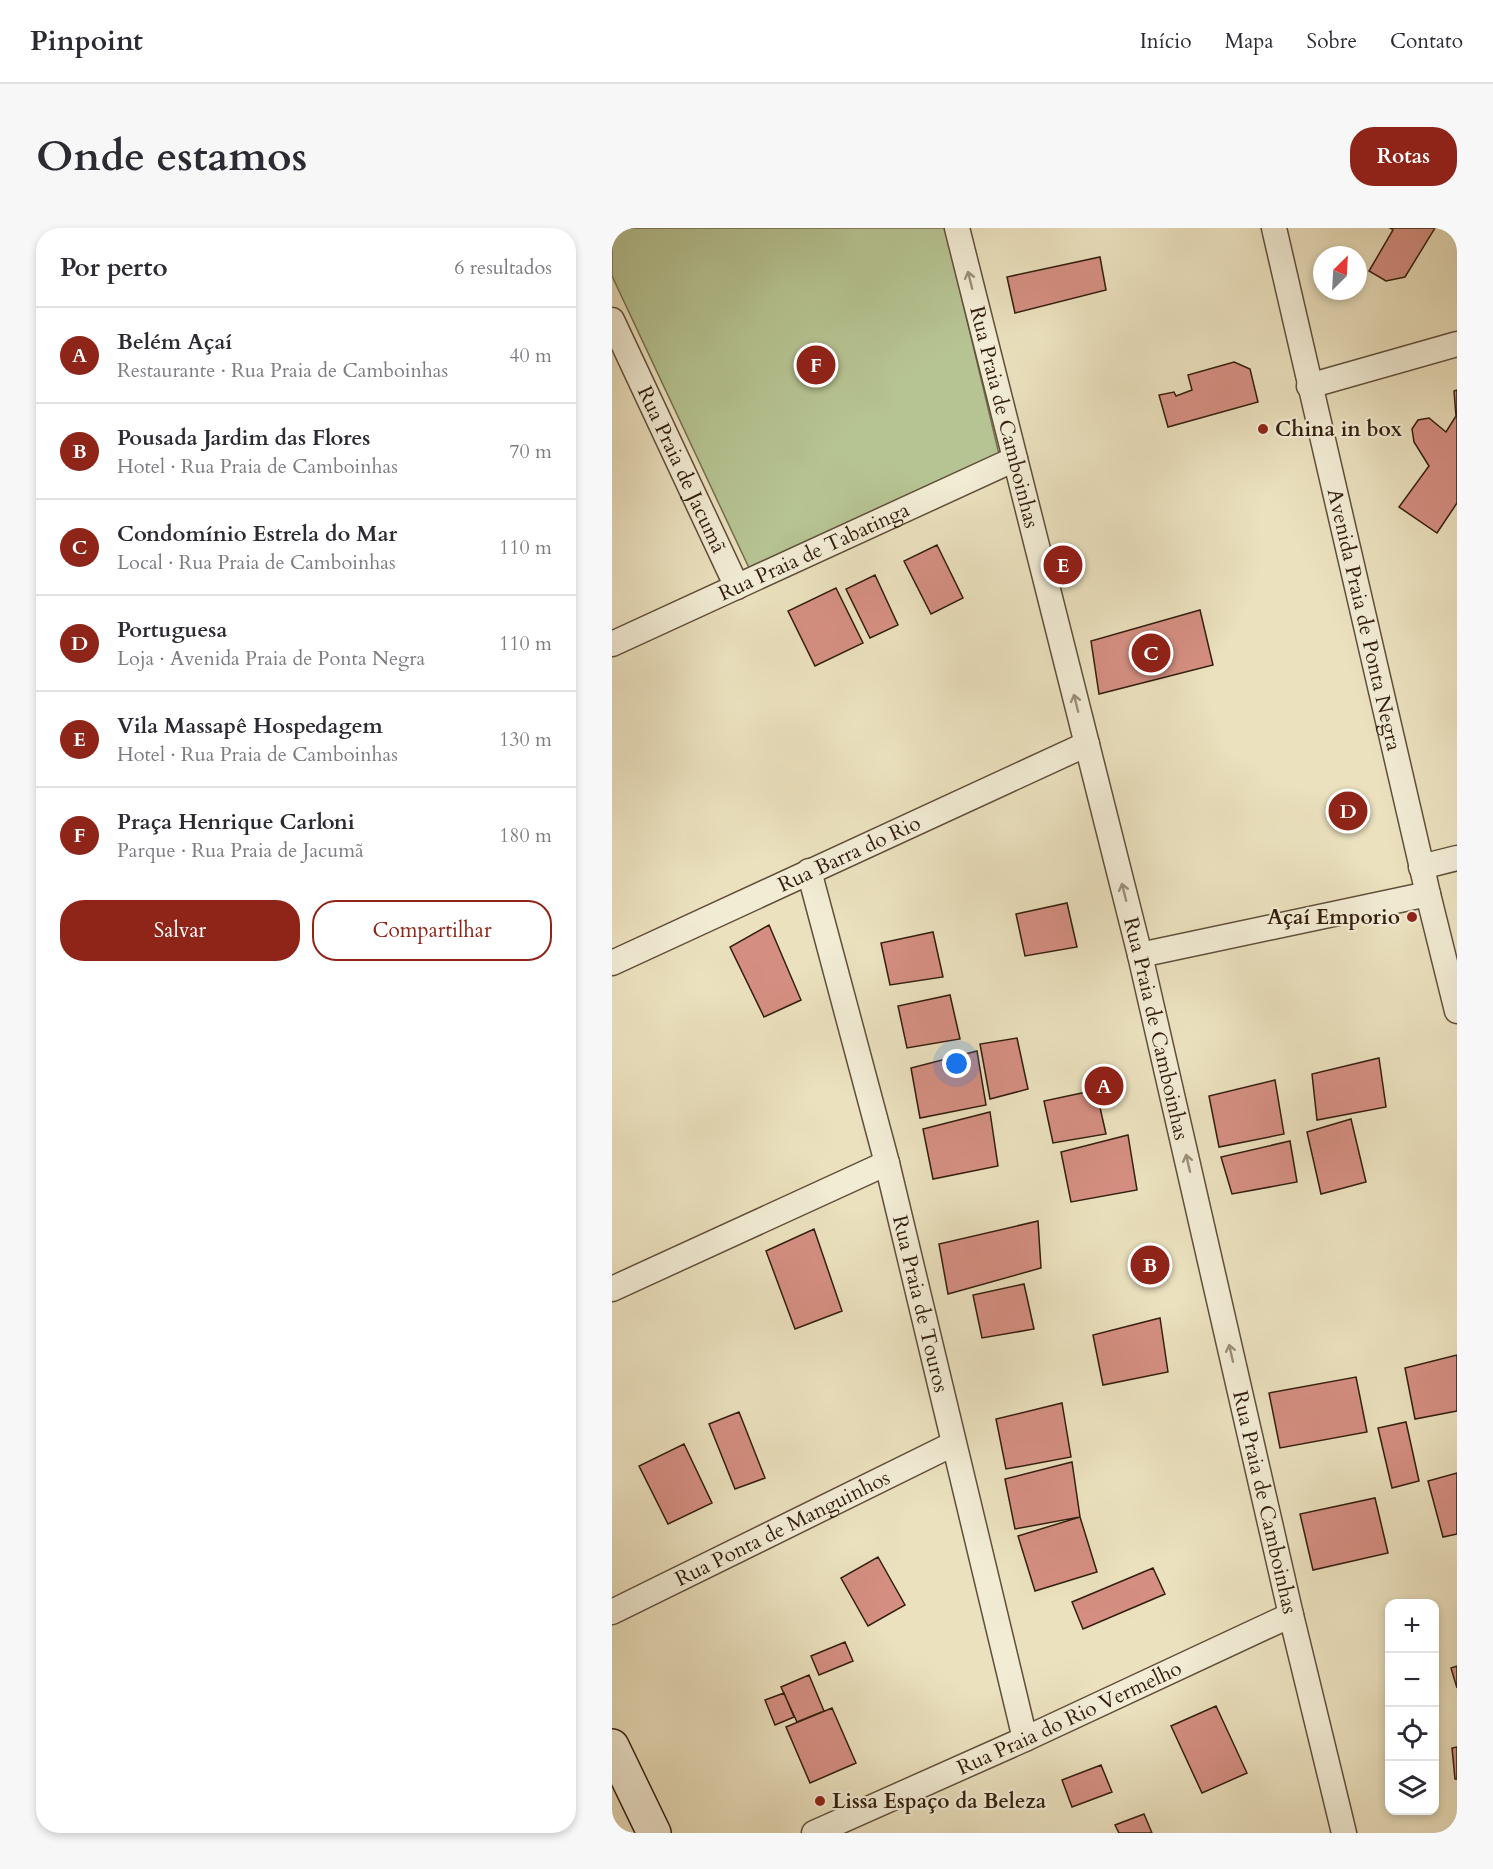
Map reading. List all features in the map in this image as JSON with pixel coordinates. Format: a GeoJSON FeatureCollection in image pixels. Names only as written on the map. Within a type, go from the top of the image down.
{"type":"FeatureCollection","features":[{"type":"Feature","properties":{"kind":"main road"},"geometry":{"type":"LineString","coordinates":[[614,1756],[654,1833]]}},
{"type":"Feature","properties":{"kind":"street","name":"Rua Praia de Camboinhas"},"geometry":{"type":"LineString","coordinates":[[957,228],[1140,955],[1291,1615],[1344,1833]]}},
{"type":"Feature","properties":{"kind":"street","name":"Avenida Praia de Ponta Negra"},"geometry":{"type":"LineString","coordinates":[[1274,228],[1421,867],[1457,1011]]}},
{"type":"Feature","properties":{"kind":"street","name":"Rua Praia de Jacumã"},"geometry":{"type":"LineString","coordinates":[[613,322],[737,587]]}},
{"type":"Feature","properties":{"kind":"street"},"geometry":{"type":"LineString","coordinates":[[1309,386],[1457,344]]}},
{"type":"Feature","properties":{"kind":"street","name":"Rua Praia de Tabatinga"},"geometry":{"type":"LineString","coordinates":[[612,644],[1015,459]]}},
{"type":"Feature","properties":{"kind":"street","name":"Rua Barra do Rio"},"geometry":{"type":"LineString","coordinates":[[612,963],[1087,744]]}},
{"type":"Feature","properties":{"kind":"street"},"geometry":{"type":"LineString","coordinates":[[1421,867],[1457,858]]}},
{"type":"Feature","properties":{"kind":"street","name":"Rua Praia de Touros"},"geometry":{"type":"LineString","coordinates":[[809,871],[887,1163],[1025,1739]]}},
{"type":"Feature","properties":{"kind":"street"},"geometry":{"type":"LineString","coordinates":[[1140,955],[1428,894]]}},
{"type":"Feature","properties":{"kind":"street"},"geometry":{"type":"LineString","coordinates":[[612,1289],[887,1163]]}},
{"type":"Feature","properties":{"kind":"street","name":"Rua Ponta de Manguinhos"},"geometry":{"type":"LineString","coordinates":[[612,1612],[953,1444]]}},
{"type":"Feature","properties":{"kind":"street","name":"Rua Praia do Rio Vermelho"},"geometry":{"type":"LineString","coordinates":[[814,1833],[1025,1739],[1291,1615]]}},
{"type":"Feature","properties":{"kind":"green space"},"geometry":{"type":"Polygon","coordinates":[[[612,228],[945,228],[999,454],[750,570],[612,276],[612,228]]]}},
{"type":"Feature","properties":{"kind":"building"},"geometry":{"type":"Polygon","coordinates":[[[1390,228],[1435,228],[1405,277],[1386,281],[1369,271],[1393,230],[1390,228]]]}},
{"type":"Feature","properties":{"kind":"building"},"geometry":{"type":"Polygon","coordinates":[[[1100,257],[1106,290],[1015,313],[1007,277],[1100,257]]]}},
{"type":"Feature","properties":{"kind":"building"},"geometry":{"type":"Polygon","coordinates":[[[1234,362],[1250,369],[1258,402],[1168,427],[1159,395],[1174,392],[1176,396],[1192,390],[1188,375],[1234,362]]]}},
{"type":"Feature","properties":{"kind":"building"},"geometry":{"type":"Polygon","coordinates":[[[1457,390],[1457,503],[1437,533],[1399,507],[1429,466],[1414,442],[1412,429],[1418,420],[1429,418],[1446,432],[1456,416],[1454,391],[1457,390]]]}},
{"type":"Feature","properties":{"kind":"building"},"geometry":{"type":"Polygon","coordinates":[[[937,545],[963,598],[931,614],[904,561],[937,545]]]}},
{"type":"Feature","properties":{"kind":"building"},"geometry":{"type":"Polygon","coordinates":[[[875,575],[898,625],[870,638],[846,589],[875,575]]]}},
{"type":"Feature","properties":{"kind":"building"},"geometry":{"type":"Polygon","coordinates":[[[836,588],[863,643],[815,666],[788,611],[836,588]]]}},
{"type":"Feature","properties":{"kind":"building"},"geometry":{"type":"Polygon","coordinates":[[[1200,610],[1213,665],[1099,694],[1091,641],[1200,610]]]}},
{"type":"Feature","properties":{"kind":"building"},"geometry":{"type":"Polygon","coordinates":[[[1067,903],[1077,947],[1025,956],[1016,914],[1067,903]]]}},
{"type":"Feature","properties":{"kind":"building"},"geometry":{"type":"Polygon","coordinates":[[[769,925],[801,1000],[764,1017],[730,947],[769,925]]]}},
{"type":"Feature","properties":{"kind":"building"},"geometry":{"type":"Polygon","coordinates":[[[933,932],[943,977],[890,985],[881,943],[933,932]]]}},
{"type":"Feature","properties":{"kind":"building"},"geometry":{"type":"Polygon","coordinates":[[[950,995],[960,1039],[907,1048],[898,1006],[950,995]]]}},
{"type":"Feature","properties":{"kind":"building"},"geometry":{"type":"Polygon","coordinates":[[[1017,1038],[1028,1089],[990,1099],[980,1044],[1017,1038]]]}},
{"type":"Feature","properties":{"kind":"building"},"geometry":{"type":"Polygon","coordinates":[[[977,1051],[986,1105],[920,1118],[911,1068],[977,1051]]]}},
{"type":"Feature","properties":{"kind":"building"},"geometry":{"type":"Polygon","coordinates":[[[1379,1058],[1386,1107],[1317,1120],[1312,1074],[1379,1058]]]}},
{"type":"Feature","properties":{"kind":"building"},"geometry":{"type":"Polygon","coordinates":[[[1275,1080],[1284,1134],[1219,1147],[1209,1096],[1275,1080]]]}},
{"type":"Feature","properties":{"kind":"building"},"geometry":{"type":"Polygon","coordinates":[[[1096,1090],[1106,1134],[1053,1143],[1044,1101],[1096,1090]]]}},
{"type":"Feature","properties":{"kind":"building"},"geometry":{"type":"Polygon","coordinates":[[[990,1112],[998,1166],[933,1179],[923,1129],[990,1112]]]}},
{"type":"Feature","properties":{"kind":"building"},"geometry":{"type":"Polygon","coordinates":[[[1351,1119],[1366,1182],[1321,1194],[1307,1132],[1351,1119]]]}},
{"type":"Feature","properties":{"kind":"building"},"geometry":{"type":"Polygon","coordinates":[[[1128,1135],[1137,1190],[1071,1202],[1061,1152],[1128,1135]]]}},
{"type":"Feature","properties":{"kind":"building"},"geometry":{"type":"Polygon","coordinates":[[[1290,1141],[1297,1182],[1232,1194],[1221,1157],[1290,1141]]]}},
{"type":"Feature","properties":{"kind":"building"},"geometry":{"type":"Polygon","coordinates":[[[1038,1221],[1041,1268],[948,1294],[939,1244],[1038,1221]]]}},
{"type":"Feature","properties":{"kind":"building"},"geometry":{"type":"Polygon","coordinates":[[[814,1229],[842,1311],[795,1329],[766,1251],[814,1229]]]}},
{"type":"Feature","properties":{"kind":"building"},"geometry":{"type":"Polygon","coordinates":[[[1024,1284],[1034,1329],[982,1338],[973,1295],[1024,1284]]]}},
{"type":"Feature","properties":{"kind":"building"},"geometry":{"type":"Polygon","coordinates":[[[1160,1318],[1168,1372],[1103,1385],[1093,1335],[1160,1318]]]}},
{"type":"Feature","properties":{"kind":"building"},"geometry":{"type":"Polygon","coordinates":[[[1457,1355],[1457,1411],[1415,1419],[1405,1368],[1457,1355]]]}},
{"type":"Feature","properties":{"kind":"building"},"geometry":{"type":"Polygon","coordinates":[[[1356,1377],[1367,1432],[1280,1448],[1269,1393],[1356,1377]]]}},
{"type":"Feature","properties":{"kind":"building"},"geometry":{"type":"Polygon","coordinates":[[[1062,1403],[1071,1457],[1006,1469],[996,1419],[1062,1403]]]}},
{"type":"Feature","properties":{"kind":"building"},"geometry":{"type":"Polygon","coordinates":[[[739,1412],[765,1478],[735,1489],[709,1424],[739,1412]]]}},
{"type":"Feature","properties":{"kind":"building"},"geometry":{"type":"Polygon","coordinates":[[[1406,1422],[1419,1481],[1392,1488],[1378,1428],[1406,1422]]]}},
{"type":"Feature","properties":{"kind":"building"},"geometry":{"type":"Polygon","coordinates":[[[684,1444],[712,1503],[668,1524],[639,1466],[684,1444]]]}},
{"type":"Feature","properties":{"kind":"building"},"geometry":{"type":"Polygon","coordinates":[[[1072,1462],[1080,1517],[1015,1529],[1005,1479],[1072,1462]]]}},
{"type":"Feature","properties":{"kind":"building"},"geometry":{"type":"Polygon","coordinates":[[[1457,1473],[1457,1534],[1443,1537],[1428,1481],[1457,1473]]]}},
{"type":"Feature","properties":{"kind":"building"},"geometry":{"type":"Polygon","coordinates":[[[1375,1498],[1388,1553],[1313,1570],[1300,1514],[1375,1498]]]}},
{"type":"Feature","properties":{"kind":"building"},"geometry":{"type":"Polygon","coordinates":[[[1080,1517],[1097,1572],[1035,1591],[1018,1536],[1080,1517]]]}},
{"type":"Feature","properties":{"kind":"building"},"geometry":{"type":"Polygon","coordinates":[[[878,1557],[905,1605],[868,1626],[841,1578],[878,1557]]]}},
{"type":"Feature","properties":{"kind":"building"},"geometry":{"type":"Polygon","coordinates":[[[1153,1568],[1165,1594],[1083,1629],[1072,1602],[1153,1568]]]}},
{"type":"Feature","properties":{"kind":"building"},"geometry":{"type":"Polygon","coordinates":[[[845,1642],[853,1661],[819,1675],[811,1656],[845,1642]]]}},
{"type":"Feature","properties":{"kind":"building"},"geometry":{"type":"Polygon","coordinates":[[[1457,1666],[1457,1688],[1451,1668],[1457,1666]]]}},
{"type":"Feature","properties":{"kind":"building"},"geometry":{"type":"Polygon","coordinates":[[[809,1675],[824,1711],[797,1722],[781,1687],[809,1675]]]}},
{"type":"Feature","properties":{"kind":"building"},"geometry":{"type":"Polygon","coordinates":[[[784,1693],[794,1717],[775,1725],[765,1700],[784,1693]]]}},
{"type":"Feature","properties":{"kind":"building"},"geometry":{"type":"Polygon","coordinates":[[[1216,1706],[1247,1773],[1202,1793],[1171,1726],[1216,1706]]]}},
{"type":"Feature","properties":{"kind":"building"},"geometry":{"type":"Polygon","coordinates":[[[832,1708],[856,1763],[810,1783],[786,1727],[832,1708]]]}},
{"type":"Feature","properties":{"kind":"building"},"geometry":{"type":"Polygon","coordinates":[[[1457,1747],[1457,1779],[1455,1779],[1452,1748],[1457,1747]]]}},
{"type":"Feature","properties":{"kind":"building"},"geometry":{"type":"Polygon","coordinates":[[[1101,1765],[1112,1792],[1072,1807],[1062,1780],[1101,1765]]]}},
{"type":"Feature","properties":{"kind":"building"},"geometry":{"type":"Polygon","coordinates":[[[1144,1814],[1152,1833],[1119,1833],[1115,1825],[1144,1814]]]}},
{"type":"Feature","properties":{"kind":"place","name":"Praça Henrique Carloni"},"geometry":{"type":"Point","coordinates":[816,365]}},
{"type":"Feature","properties":{"kind":"place","name":"China in box"},"geometry":{"type":"Point","coordinates":[1263,429]}},
{"type":"Feature","properties":{"kind":"place","name":"Vila Massapê Hospedagem"},"geometry":{"type":"Point","coordinates":[1063,565]}},
{"type":"Feature","properties":{"kind":"place","name":"Condomínio Estrela do Mar"},"geometry":{"type":"Point","coordinates":[1151,653]}},
{"type":"Feature","properties":{"kind":"place","name":"Portuguesa"},"geometry":{"type":"Point","coordinates":[1348,811]}},
{"type":"Feature","properties":{"kind":"place","name":"Açaí Emporio"},"geometry":{"type":"Point","coordinates":[1412,917]}},
{"type":"Feature","properties":{"kind":"place","name":"Belém Açaí"},"geometry":{"type":"Point","coordinates":[1104,1086]}},
{"type":"Feature","properties":{"kind":"place","name":"Pousada Jardim das Flores"},"geometry":{"type":"Point","coordinates":[1150,1265]}},
{"type":"Feature","properties":{"kind":"place","name":"Lissa Espaço da Beleza"},"geometry":{"type":"Point","coordinates":[820,1801]}}]}
